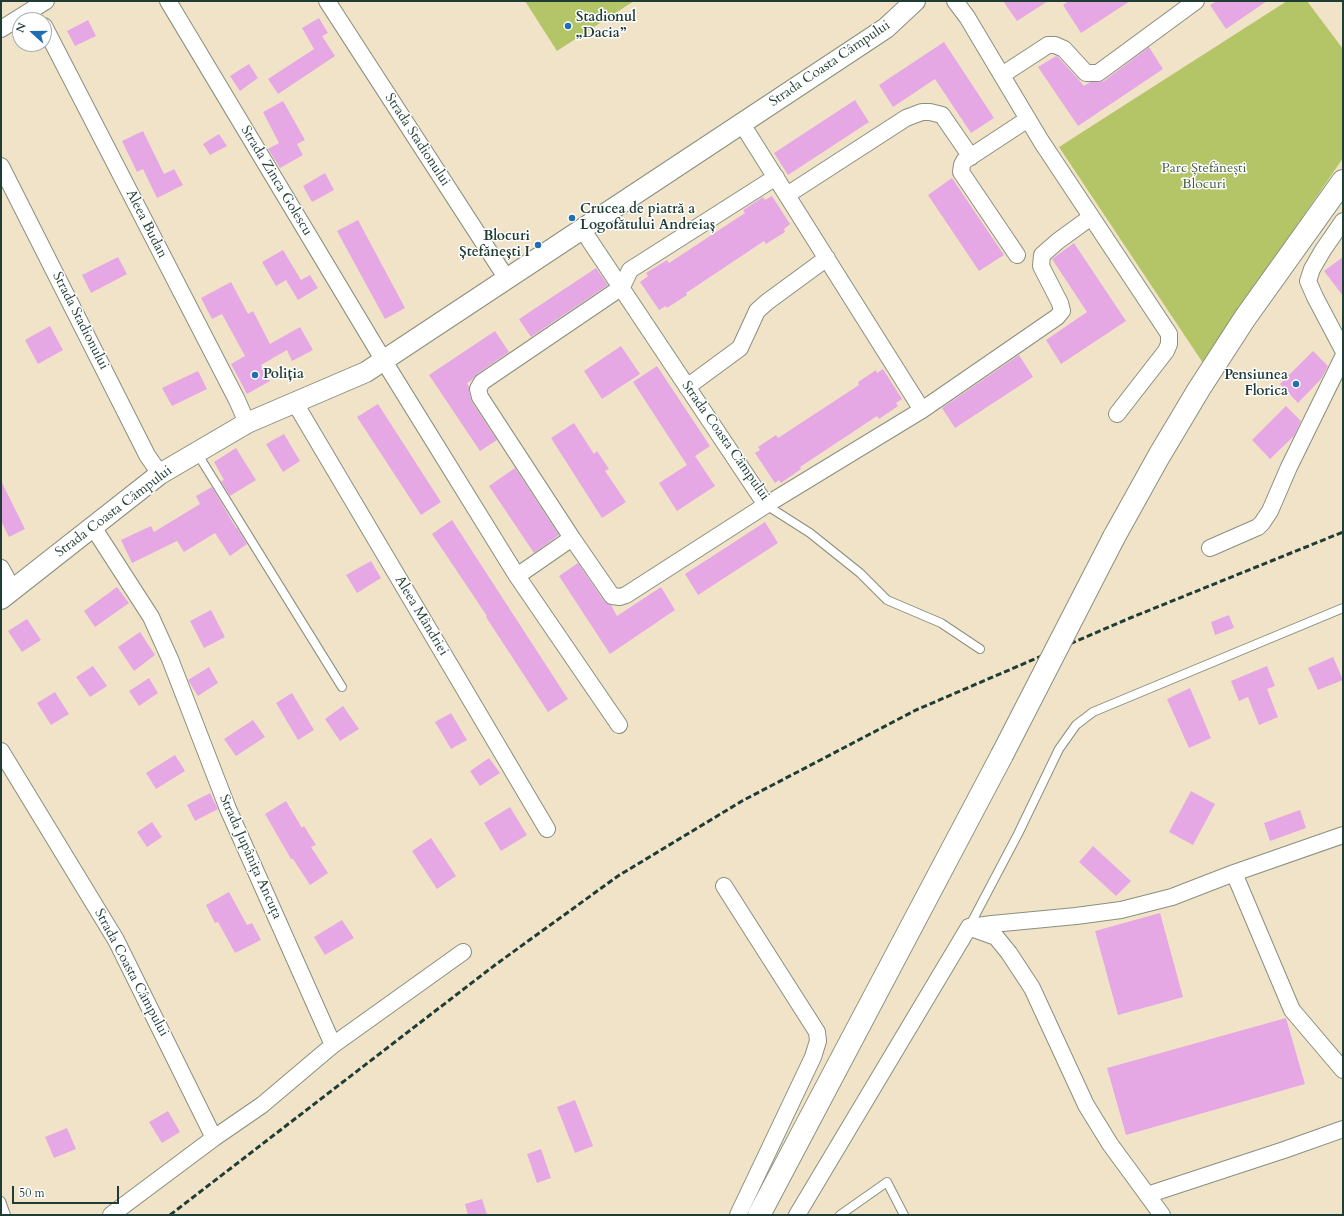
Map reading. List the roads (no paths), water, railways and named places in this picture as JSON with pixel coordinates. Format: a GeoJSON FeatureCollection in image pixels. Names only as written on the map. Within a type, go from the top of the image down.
{"type":"FeatureCollection","features":[{"type":"Feature","properties":{"kind":"main road"},"geometry":{"type":"LineString","coordinates":[[759,1215],[1002,755],[1114,537],[1158,456],[1245,318],[1343,181]]}},
{"type":"Feature","properties":{"kind":"street","name":"Strada Zinca Golescu"},"geometry":{"type":"LineString","coordinates":[[168,1],[384,361]]}},
{"type":"Feature","properties":{"kind":"street","name":"Strada Stadionului"},"geometry":{"type":"LineString","coordinates":[[327,1],[507,279]]}},
{"type":"Feature","properties":{"kind":"street","name":"Strada Coasta Câmpului"},"geometry":{"type":"LineString","coordinates":[[7,595],[160,474],[247,423],[366,372],[384,361],[886,28],[915,1]]}},
{"type":"Feature","properties":{"kind":"street"},"geometry":{"type":"LineString","coordinates":[[955,1],[1028,119],[1169,334],[1169,344],[1166,351],[1117,414]]}},
{"type":"Feature","properties":{"kind":"street"},"geometry":{"type":"LineString","coordinates":[[1002,75],[1048,46],[1055,45],[1064,49],[1086,73],[1098,73],[1196,1]]}},
{"type":"Feature","properties":{"kind":"street"},"geometry":{"type":"LineString","coordinates":[[1,29],[38,8]]}},
{"type":"Feature","properties":{"kind":"street","name":"Aleea Budan"},"geometry":{"type":"LineString","coordinates":[[52,42],[237,400],[247,423]]}},
{"type":"Feature","properties":{"kind":"street"},"geometry":{"type":"LineString","coordinates":[[787,195],[906,118],[922,112],[942,115],[971,157]]}},
{"type":"Feature","properties":{"kind":"street"},"geometry":{"type":"LineString","coordinates":[[1017,255],[961,172],[964,161],[1028,119]]}},
{"type":"Feature","properties":{"kind":"street"},"geometry":{"type":"LineString","coordinates":[[742,124],[922,410]]}},
{"type":"Feature","properties":{"kind":"street","name":"Strada Stadionului"},"geometry":{"type":"LineString","coordinates":[[1,166],[147,455],[160,474]]}},
{"type":"Feature","properties":{"kind":"street"},"geometry":{"type":"LineString","coordinates":[[766,505],[633,591],[620,597],[612,596],[572,538],[480,397],[478,389],[482,382],[622,287],[630,270],[776,177]]}},
{"type":"Feature","properties":{"kind":"street","name":"Strada Coasta Câmpului"},"geometry":{"type":"LineString","coordinates":[[582,229],[766,505],[922,410],[1057,317],[1062,311],[1060,303],[1041,266],[1042,255],[1058,241],[1091,217]]}},
{"type":"Feature","properties":{"kind":"street"},"geometry":{"type":"LineString","coordinates":[[1343,221],[1316,262],[1308,281],[1314,297],[1343,350]]}},
{"type":"Feature","properties":{"kind":"street"},"geometry":{"type":"LineString","coordinates":[[687,386],[740,348],[757,311],[827,258]]}},
{"type":"Feature","properties":{"kind":"street"},"geometry":{"type":"LineString","coordinates":[[1210,548],[1258,527],[1262,523],[1270,511],[1289,467],[1343,357]]}},
{"type":"Feature","properties":{"kind":"street"},"geometry":{"type":"LineString","coordinates":[[384,361],[517,576],[619,725]]}},
{"type":"Feature","properties":{"kind":"street","name":"Aleea Mândriei"},"geometry":{"type":"LineString","coordinates":[[295,403],[547,829]]}},
{"type":"Feature","properties":{"kind":"street","name":"Strada Jupânița Ancuța"},"geometry":{"type":"LineString","coordinates":[[94,527],[151,618],[170,659],[228,809],[333,1045]]}},
{"type":"Feature","properties":{"kind":"street"},"geometry":{"type":"LineString","coordinates":[[517,576],[572,538]]}},
{"type":"Feature","properties":{"kind":"street"},"geometry":{"type":"LineString","coordinates":[[1,568],[7,595]]}},
{"type":"Feature","properties":{"kind":"street","name":"Strada Coasta Câmpului"},"geometry":{"type":"LineString","coordinates":[[1,751],[116,940],[214,1138]]}},
{"type":"Feature","properties":{"kind":"street"},"geometry":{"type":"LineString","coordinates":[[969,927],[1121,910],[1172,897],[1234,873],[1343,835]]}},
{"type":"Feature","properties":{"kind":"street"},"geometry":{"type":"LineString","coordinates":[[1234,873],[1292,1010],[1343,1070]]}},
{"type":"Feature","properties":{"kind":"street"},"geometry":{"type":"LineString","coordinates":[[724,886],[817,1032],[818,1041],[813,1057],[738,1215]]}},
{"type":"Feature","properties":{"kind":"street"},"geometry":{"type":"LineString","coordinates":[[969,927],[996,937],[1009,953],[1032,988],[1086,1105],[1110,1144],[1162,1215]]}},
{"type":"Feature","properties":{"kind":"street"},"geometry":{"type":"LineString","coordinates":[[797,1215],[969,927]]}},
{"type":"Feature","properties":{"kind":"street"},"geometry":{"type":"LineString","coordinates":[[111,1215],[214,1138],[262,1105],[333,1045],[463,952]]}},
{"type":"Feature","properties":{"kind":"street"},"geometry":{"type":"LineString","coordinates":[[1147,1195],[1343,1129]]}},
{"type":"Feature","properties":{"kind":"lane"},"geometry":{"type":"LineString","coordinates":[[197,452],[342,687]]}},
{"type":"Feature","properties":{"kind":"lane"},"geometry":{"type":"LineString","coordinates":[[766,505],[810,533],[860,573],[887,600],[941,623],[980,649]]}},
{"type":"Feature","properties":{"kind":"lane"},"geometry":{"type":"LineString","coordinates":[[969,927],[1018,834],[1059,749],[1076,725],[1093,712],[1343,608]]}},
{"type":"Feature","properties":{"kind":"lane"},"geometry":{"type":"LineString","coordinates":[[840,1215],[887,1182],[904,1215]]}},
{"type":"Feature","properties":{"kind":"lane"},"geometry":{"type":"LineString","coordinates":[[1,1201],[6,1215]]}},
{"type":"Feature","properties":{"kind":"railway"},"geometry":{"type":"LineString","coordinates":[[170,1215],[495,965],[618,876],[742,801],[916,710],[1130,618],[1343,532]]}},
{"type":"Feature","properties":{"kind":"place","name":"Stadionul „Dacia”"},"geometry":{"type":"Point","coordinates":[568,26]}},
{"type":"Feature","properties":{"kind":"place","name":"Crucea de piatră a Logofătului Andreiaș"},"geometry":{"type":"Point","coordinates":[572,218]}},
{"type":"Feature","properties":{"kind":"place","name":"Blocuri Ștefănești I"},"geometry":{"type":"Point","coordinates":[538,245]}},
{"type":"Feature","properties":{"kind":"place","name":"Poliția"},"geometry":{"type":"Point","coordinates":[255,375]}},
{"type":"Feature","properties":{"kind":"place","name":"Pensiunea Florica"},"geometry":{"type":"Point","coordinates":[1296,384]}},
{"type":"Feature","properties":{"kind":"park label","name":"Parc Ștefănești Blocuri"},"geometry":{"type":"Point","coordinates":[1204,178]}}]}
